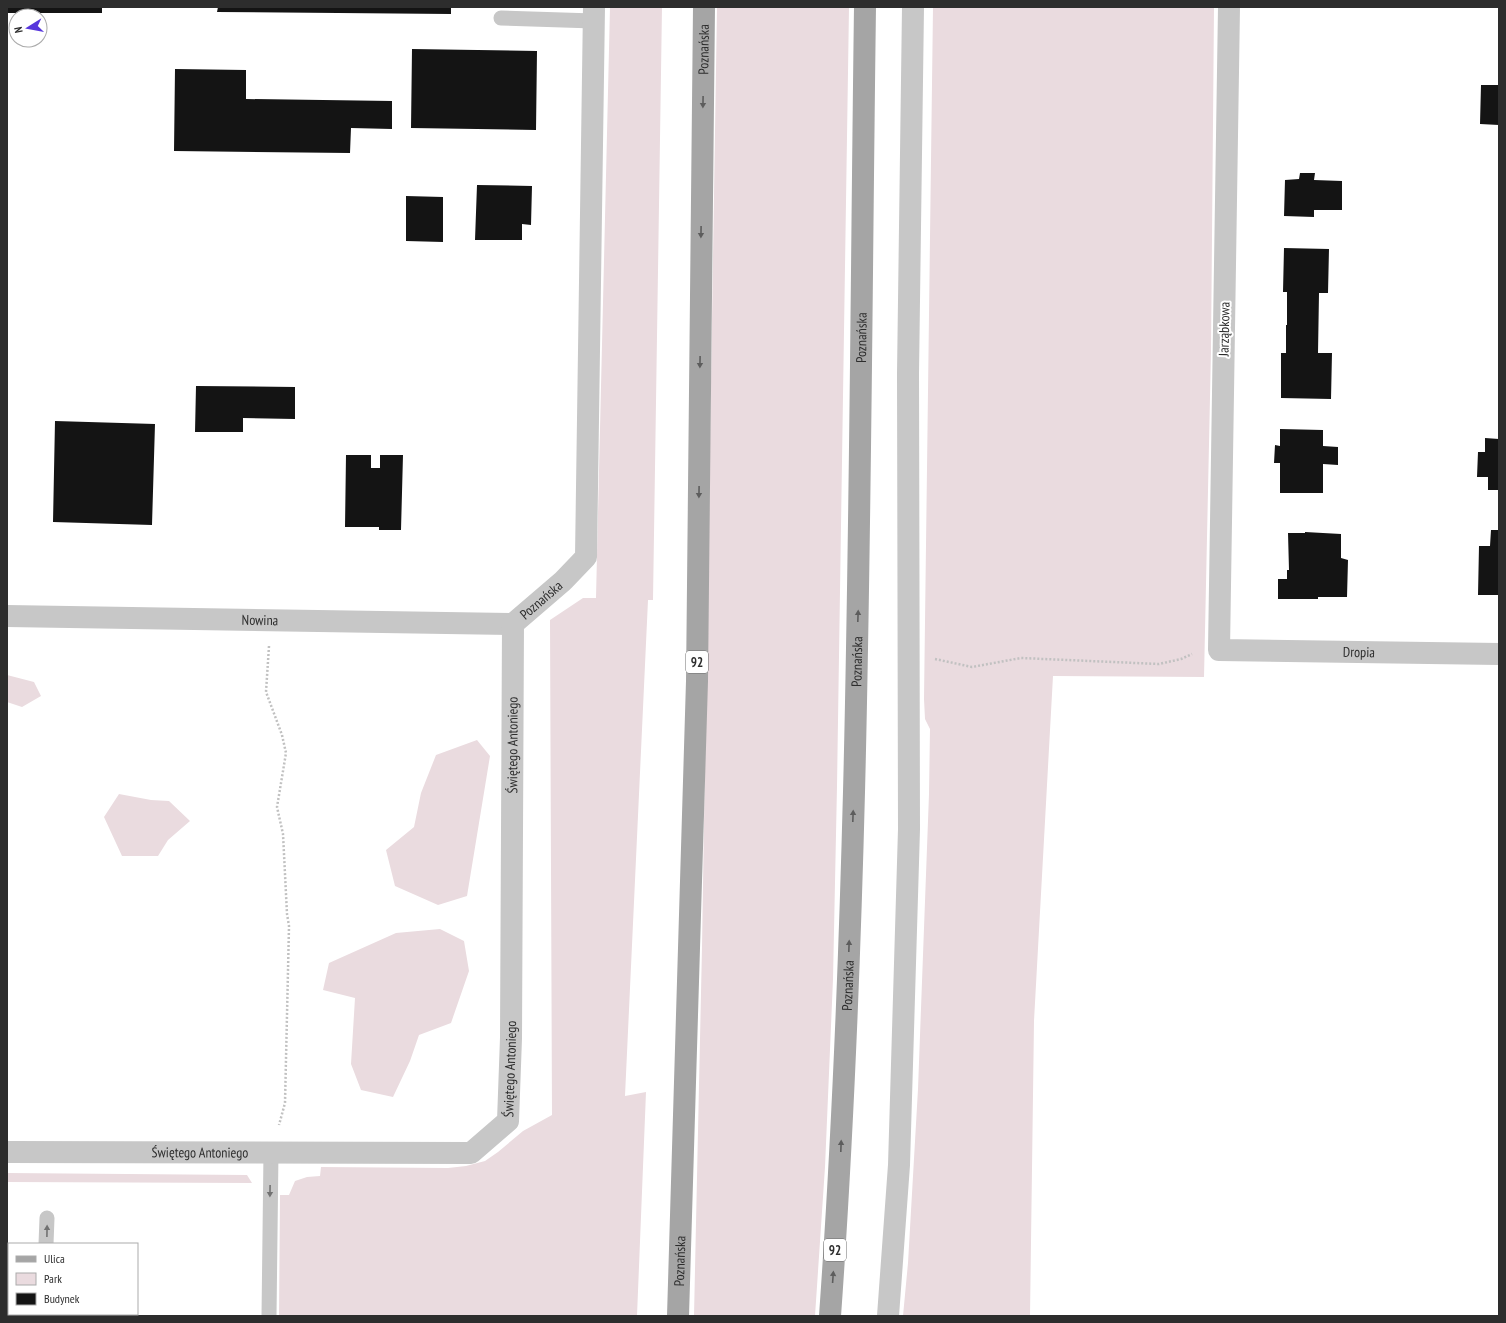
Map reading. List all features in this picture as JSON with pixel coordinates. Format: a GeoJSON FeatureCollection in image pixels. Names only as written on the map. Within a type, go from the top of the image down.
{"type":"FeatureCollection","features":[{"type":"Feature","properties":{"kind":"main road","name":"Poznańska"},"geometry":{"type":"LineString","coordinates":[[678,1316],[697,682],[704,7]]}},
{"type":"Feature","properties":{"kind":"main road","name":"Poznańska"},"geometry":{"type":"LineString","coordinates":[[830,1316],[839,1185],[849,966],[859,586],[865,7]]}},
{"type":"Feature","properties":{"kind":"street"},"geometry":{"type":"LineString","coordinates":[[888,1316],[899,1164],[910,829],[908,660],[908,374],[913,7]]}},
{"type":"Feature","properties":{"kind":"street","name":"Jarząbkowa"},"geometry":{"type":"LineString","coordinates":[[1219,650],[1229,7]]}},
{"type":"Feature","properties":{"kind":"street","name":"Poznańska"},"geometry":{"type":"LineString","coordinates":[[513,624],[563,581],[586,557],[594,14]]}},
{"type":"Feature","properties":{"kind":"street","name":"Nowina"},"geometry":{"type":"LineString","coordinates":[[7,616],[513,624]]}},
{"type":"Feature","properties":{"kind":"street","name":"Świętego Antoniego"},"geometry":{"type":"LineString","coordinates":[[7,1152],[471,1153],[508,1121],[511,1038],[513,624]]}},
{"type":"Feature","properties":{"kind":"street","name":"Dropia"},"geometry":{"type":"LineString","coordinates":[[1219,650],[1499,654]]}},
{"type":"Feature","properties":{"kind":"lane"},"geometry":{"type":"LineString","coordinates":[[501,18],[594,14]]}},
{"type":"Feature","properties":{"kind":"lane"},"geometry":{"type":"LineString","coordinates":[[269,1316],[271,1152]]}},
{"type":"Feature","properties":{"kind":"lane"},"geometry":{"type":"LineString","coordinates":[[46,1243],[47,1218]]}},
{"type":"Feature","properties":{"kind":"path"},"geometry":{"type":"LineString","coordinates":[[270,620],[266,692],[282,735],[286,753],[277,807],[283,834],[287,914],[289,926],[285,1102],[282,1118],[273,1138],[271,1152]]}},
{"type":"Feature","properties":{"kind":"path"},"geometry":{"type":"LineString","coordinates":[[908,660],[940,658],[972,666],[1021,658],[1159,664],[1199,651],[1219,650]]}},
{"type":"Feature","properties":{"kind":"green space"},"geometry":{"type":"Polygon","coordinates":[[[610,7],[662,7],[653,600],[648,600],[625,1096],[646,1092],[637,1316],[279,1316],[280,1195],[289,1195],[295,1181],[307,1177],[320,1176],[321,1167],[448,1168],[466,1166],[485,1161],[523,1131],[552,1115],[550,620],[583,598],[596,598],[610,7]]]}},
{"type":"Feature","properties":{"kind":"green space"},"geometry":{"type":"Polygon","coordinates":[[[717,7],[849,7],[833,979],[825,1167],[815,1316],[694,1316],[702,947],[717,7]]]}},
{"type":"Feature","properties":{"kind":"green space"},"geometry":{"type":"Polygon","coordinates":[[[933,7],[1214,7],[1211,351],[1204,677],[1053,676],[1034,1021],[1030,1316],[903,1316],[908,1263],[918,1089],[929,794],[930,729],[925,719],[924,699],[933,7]]]}},
{"type":"Feature","properties":{"kind":"green space"},"geometry":{"type":"Polygon","coordinates":[[[7,675],[34,682],[41,696],[22,707],[7,702],[7,675]]]}},
{"type":"Feature","properties":{"kind":"green space"},"geometry":{"type":"Polygon","coordinates":[[[477,740],[490,756],[467,896],[438,905],[395,886],[386,850],[414,827],[421,793],[436,755],[477,740]]]}},
{"type":"Feature","properties":{"kind":"green space"},"geometry":{"type":"Polygon","coordinates":[[[119,794],[151,800],[169,801],[190,821],[168,840],[158,856],[122,856],[104,817],[119,794]]]}},
{"type":"Feature","properties":{"kind":"green space"},"geometry":{"type":"Polygon","coordinates":[[[440,929],[464,941],[469,971],[451,1023],[419,1035],[410,1061],[393,1097],[361,1090],[351,1064],[355,998],[323,990],[329,963],[396,933],[440,929]]]}},
{"type":"Feature","properties":{"kind":"green space"},"geometry":{"type":"Polygon","coordinates":[[[7,1173],[247,1175],[252,1183],[7,1182],[7,1173]]]}},
{"type":"Feature","properties":{"kind":"building"},"geometry":{"type":"Polygon","coordinates":[[[7,7],[102,7],[102,13],[48,13],[48,8],[8,8],[7,13],[7,7]]]}},
{"type":"Feature","properties":{"kind":"building"},"geometry":{"type":"Polygon","coordinates":[[[218,7],[451,7],[451,14],[217,12],[218,7]]]}},
{"type":"Feature","properties":{"kind":"building"},"geometry":{"type":"Polygon","coordinates":[[[412,49],[537,51],[536,130],[411,128],[412,49]]]}},
{"type":"Feature","properties":{"kind":"building"},"geometry":{"type":"Polygon","coordinates":[[[175,69],[246,70],[246,99],[392,101],[392,129],[351,128],[350,153],[174,151],[175,69]]]}},
{"type":"Feature","properties":{"kind":"building"},"geometry":{"type":"Polygon","coordinates":[[[1481,85],[1499,85],[1499,125],[1480,124],[1481,85]]]}},
{"type":"Feature","properties":{"kind":"building"},"geometry":{"type":"Polygon","coordinates":[[[1300,173],[1315,173],[1314,180],[1342,181],[1342,210],[1314,210],[1314,217],[1284,216],[1285,180],[1299,179],[1300,173]]]}},
{"type":"Feature","properties":{"kind":"building"},"geometry":{"type":"Polygon","coordinates":[[[477,185],[532,186],[531,225],[522,224],[522,240],[475,240],[477,185]]]}},
{"type":"Feature","properties":{"kind":"building"},"geometry":{"type":"Polygon","coordinates":[[[406,196],[443,197],[443,242],[406,241],[406,196]]]}},
{"type":"Feature","properties":{"kind":"building"},"geometry":{"type":"Polygon","coordinates":[[[1284,248],[1329,249],[1328,293],[1319,293],[1318,353],[1332,353],[1331,399],[1281,398],[1281,353],[1286,353],[1287,325],[1287,292],[1283,292],[1284,248]]]}},
{"type":"Feature","properties":{"kind":"building"},"geometry":{"type":"Polygon","coordinates":[[[196,386],[295,387],[295,419],[243,418],[243,432],[195,432],[196,386]]]}},
{"type":"Feature","properties":{"kind":"building"},"geometry":{"type":"Polygon","coordinates":[[[55,421],[155,424],[152,525],[53,522],[55,421]]]}},
{"type":"Feature","properties":{"kind":"building"},"geometry":{"type":"Polygon","coordinates":[[[1280,429],[1323,430],[1323,446],[1338,447],[1338,465],[1323,464],[1323,493],[1280,493],[1280,463],[1274,463],[1275,445],[1280,446],[1280,429]]]}},
{"type":"Feature","properties":{"kind":"building"},"geometry":{"type":"Polygon","coordinates":[[[1485,438],[1499,439],[1499,490],[1488,490],[1488,477],[1477,477],[1478,452],[1485,452],[1485,438]]]}},
{"type":"Feature","properties":{"kind":"building"},"geometry":{"type":"Polygon","coordinates":[[[346,455],[371,455],[371,468],[380,468],[380,455],[403,455],[401,530],[379,530],[379,527],[345,527],[346,455]]]}},
{"type":"Feature","properties":{"kind":"building"},"geometry":{"type":"Polygon","coordinates":[[[1491,530],[1499,530],[1499,595],[1478,595],[1479,546],[1490,546],[1491,530]]]}},
{"type":"Feature","properties":{"kind":"building"},"geometry":{"type":"Polygon","coordinates":[[[1305,532],[1341,534],[1341,558],[1348,560],[1347,597],[1278,599],[1278,579],[1287,579],[1287,570],[1289,570],[1288,533],[1305,532]]]}}]}
